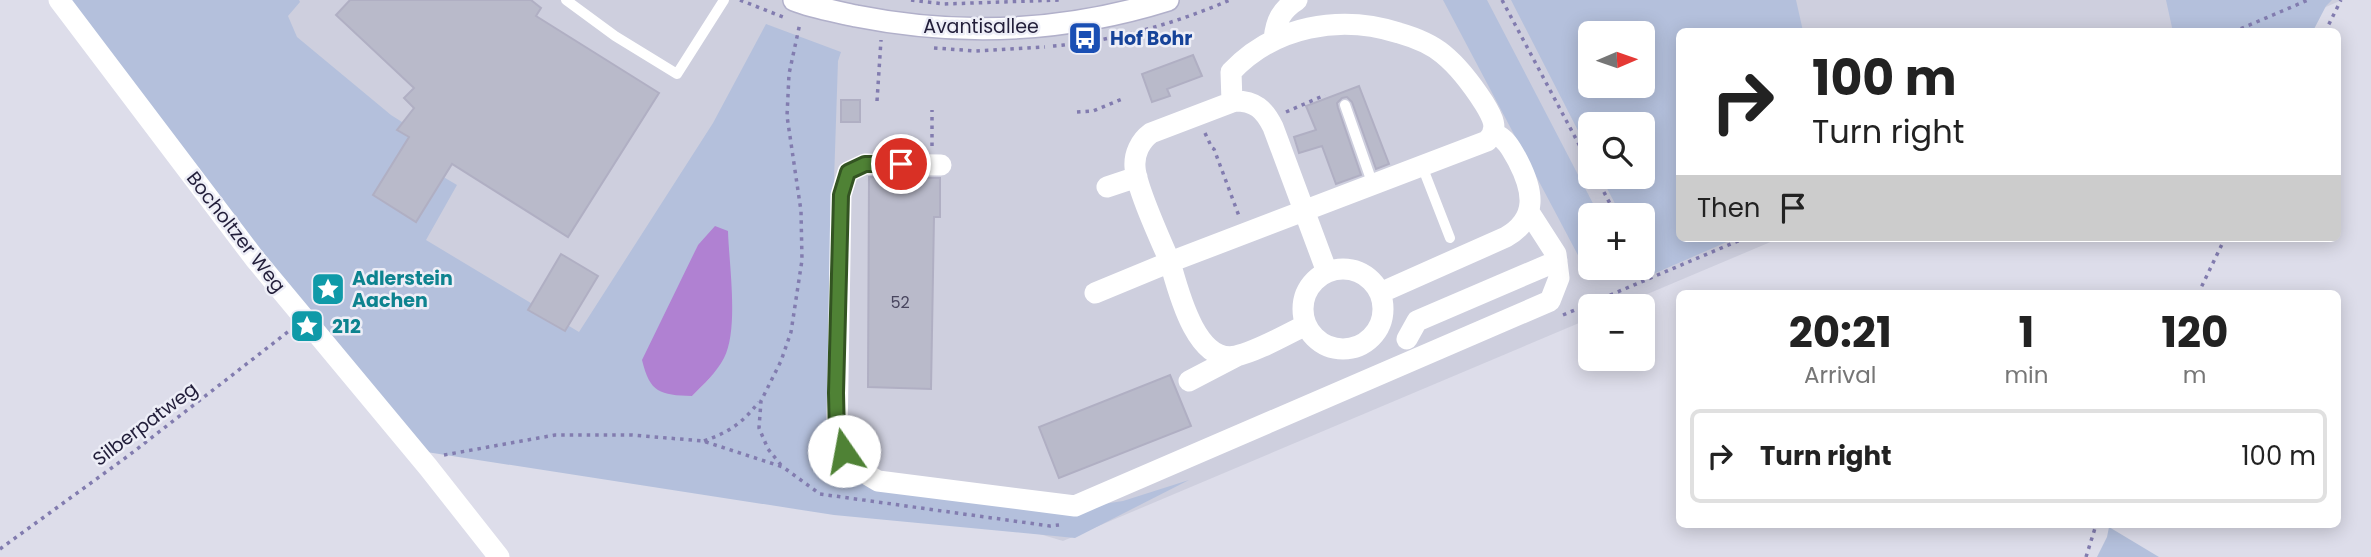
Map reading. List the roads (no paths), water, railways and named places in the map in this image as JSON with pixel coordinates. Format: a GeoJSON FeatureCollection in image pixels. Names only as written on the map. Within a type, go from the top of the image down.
{"type":"FeatureCollection","features":[{"type":"Feature","properties":{"kind":"street","name":"Bocholtzer Weg"},"geometry":{"type":"LineString","coordinates":[[59,0],[255,259],[499,557]]}},
{"type":"Feature","properties":{"kind":"street","name":"Avantisallee"},"geometry":{"type":"LineString","coordinates":[[794,0],[809,6],[884,21],[948,29],[1032,27],[1096,19],[1168,0]]}},
{"type":"Feature","properties":{"kind":"street"},"geometry":{"type":"LineString","coordinates":[[1274,39],[1280,16],[1287,6],[1297,0]]}},
{"type":"Feature","properties":{"kind":"street"},"geometry":{"type":"LineString","coordinates":[[1095,293],[1170,261],[1487,141],[1493,133],[1494,121],[1474,88],[1442,52],[1411,37],[1375,25],[1350,23],[1320,26],[1286,33],[1274,39],[1244,58],[1231,72],[1232,102]]}},
{"type":"Feature","properties":{"kind":"street"},"geometry":{"type":"LineString","coordinates":[[1237,356],[1221,356],[1208,349],[1196,334],[1137,177],[1136,154],[1144,138],[1232,102],[1247,101],[1258,105],[1269,119],[1327,272]]}},
{"type":"Feature","properties":{"kind":"street"},"geometry":{"type":"LineString","coordinates":[[1380,293],[1506,237],[1513,233],[1529,212],[1529,181],[1510,145],[1502,136],[1493,133]]}},
{"type":"Feature","properties":{"kind":"street"},"geometry":{"type":"LineString","coordinates":[[936,158],[865,164],[848,172],[841,195],[837,437],[850,465],[878,481],[1075,506],[1196,451],[1550,301],[1559,278],[1556,254],[1529,212]]}},
{"type":"Feature","properties":{"kind":"street"},"geometry":{"type":"LineString","coordinates":[[1107,187],[1137,177]]}},
{"type":"Feature","properties":{"kind":"street"},"geometry":{"type":"LineString","coordinates":[[1407,339],[1417,321],[1557,261]]}},
{"type":"Feature","properties":{"kind":"street"},"geometry":{"type":"LineString","coordinates":[[1342,268],[1357,271],[1371,280],[1380,293],[1383,308],[1377,328],[1372,337],[1359,346],[1343,349],[1328,346],[1315,338],[1306,325],[1302,310],[1305,294],[1314,281],[1327,272],[1342,268]]}},
{"type":"Feature","properties":{"kind":"street"},"geometry":{"type":"LineString","coordinates":[[1208,349],[1210,360],[1198,377],[1306,325]]}},
{"type":"Feature","properties":{"kind":"street"},"geometry":{"type":"LineString","coordinates":[[1377,328],[1407,339],[1416,359]]}},
{"type":"Feature","properties":{"kind":"lane"},"geometry":{"type":"LineString","coordinates":[[566,0],[615,36],[677,74],[724,0]]}},
{"type":"Feature","properties":{"kind":"lane"},"geometry":{"type":"LineString","coordinates":[[1345,105],[1373,185]]}},
{"type":"Feature","properties":{"kind":"lane"},"geometry":{"type":"LineString","coordinates":[[1422,166],[1450,238]]}},
{"type":"Feature","properties":{"kind":"place","name":"Hof Bohr"},"geometry":{"type":"Point","coordinates":[1085,38]}},
{"type":"Feature","properties":{"kind":"place","name":"Adlerstein Aachen"},"geometry":{"type":"Point","coordinates":[328,289]}},
{"type":"Feature","properties":{"kind":"place","name":"212"},"geometry":{"type":"Point","coordinates":[307,326]}}]}
